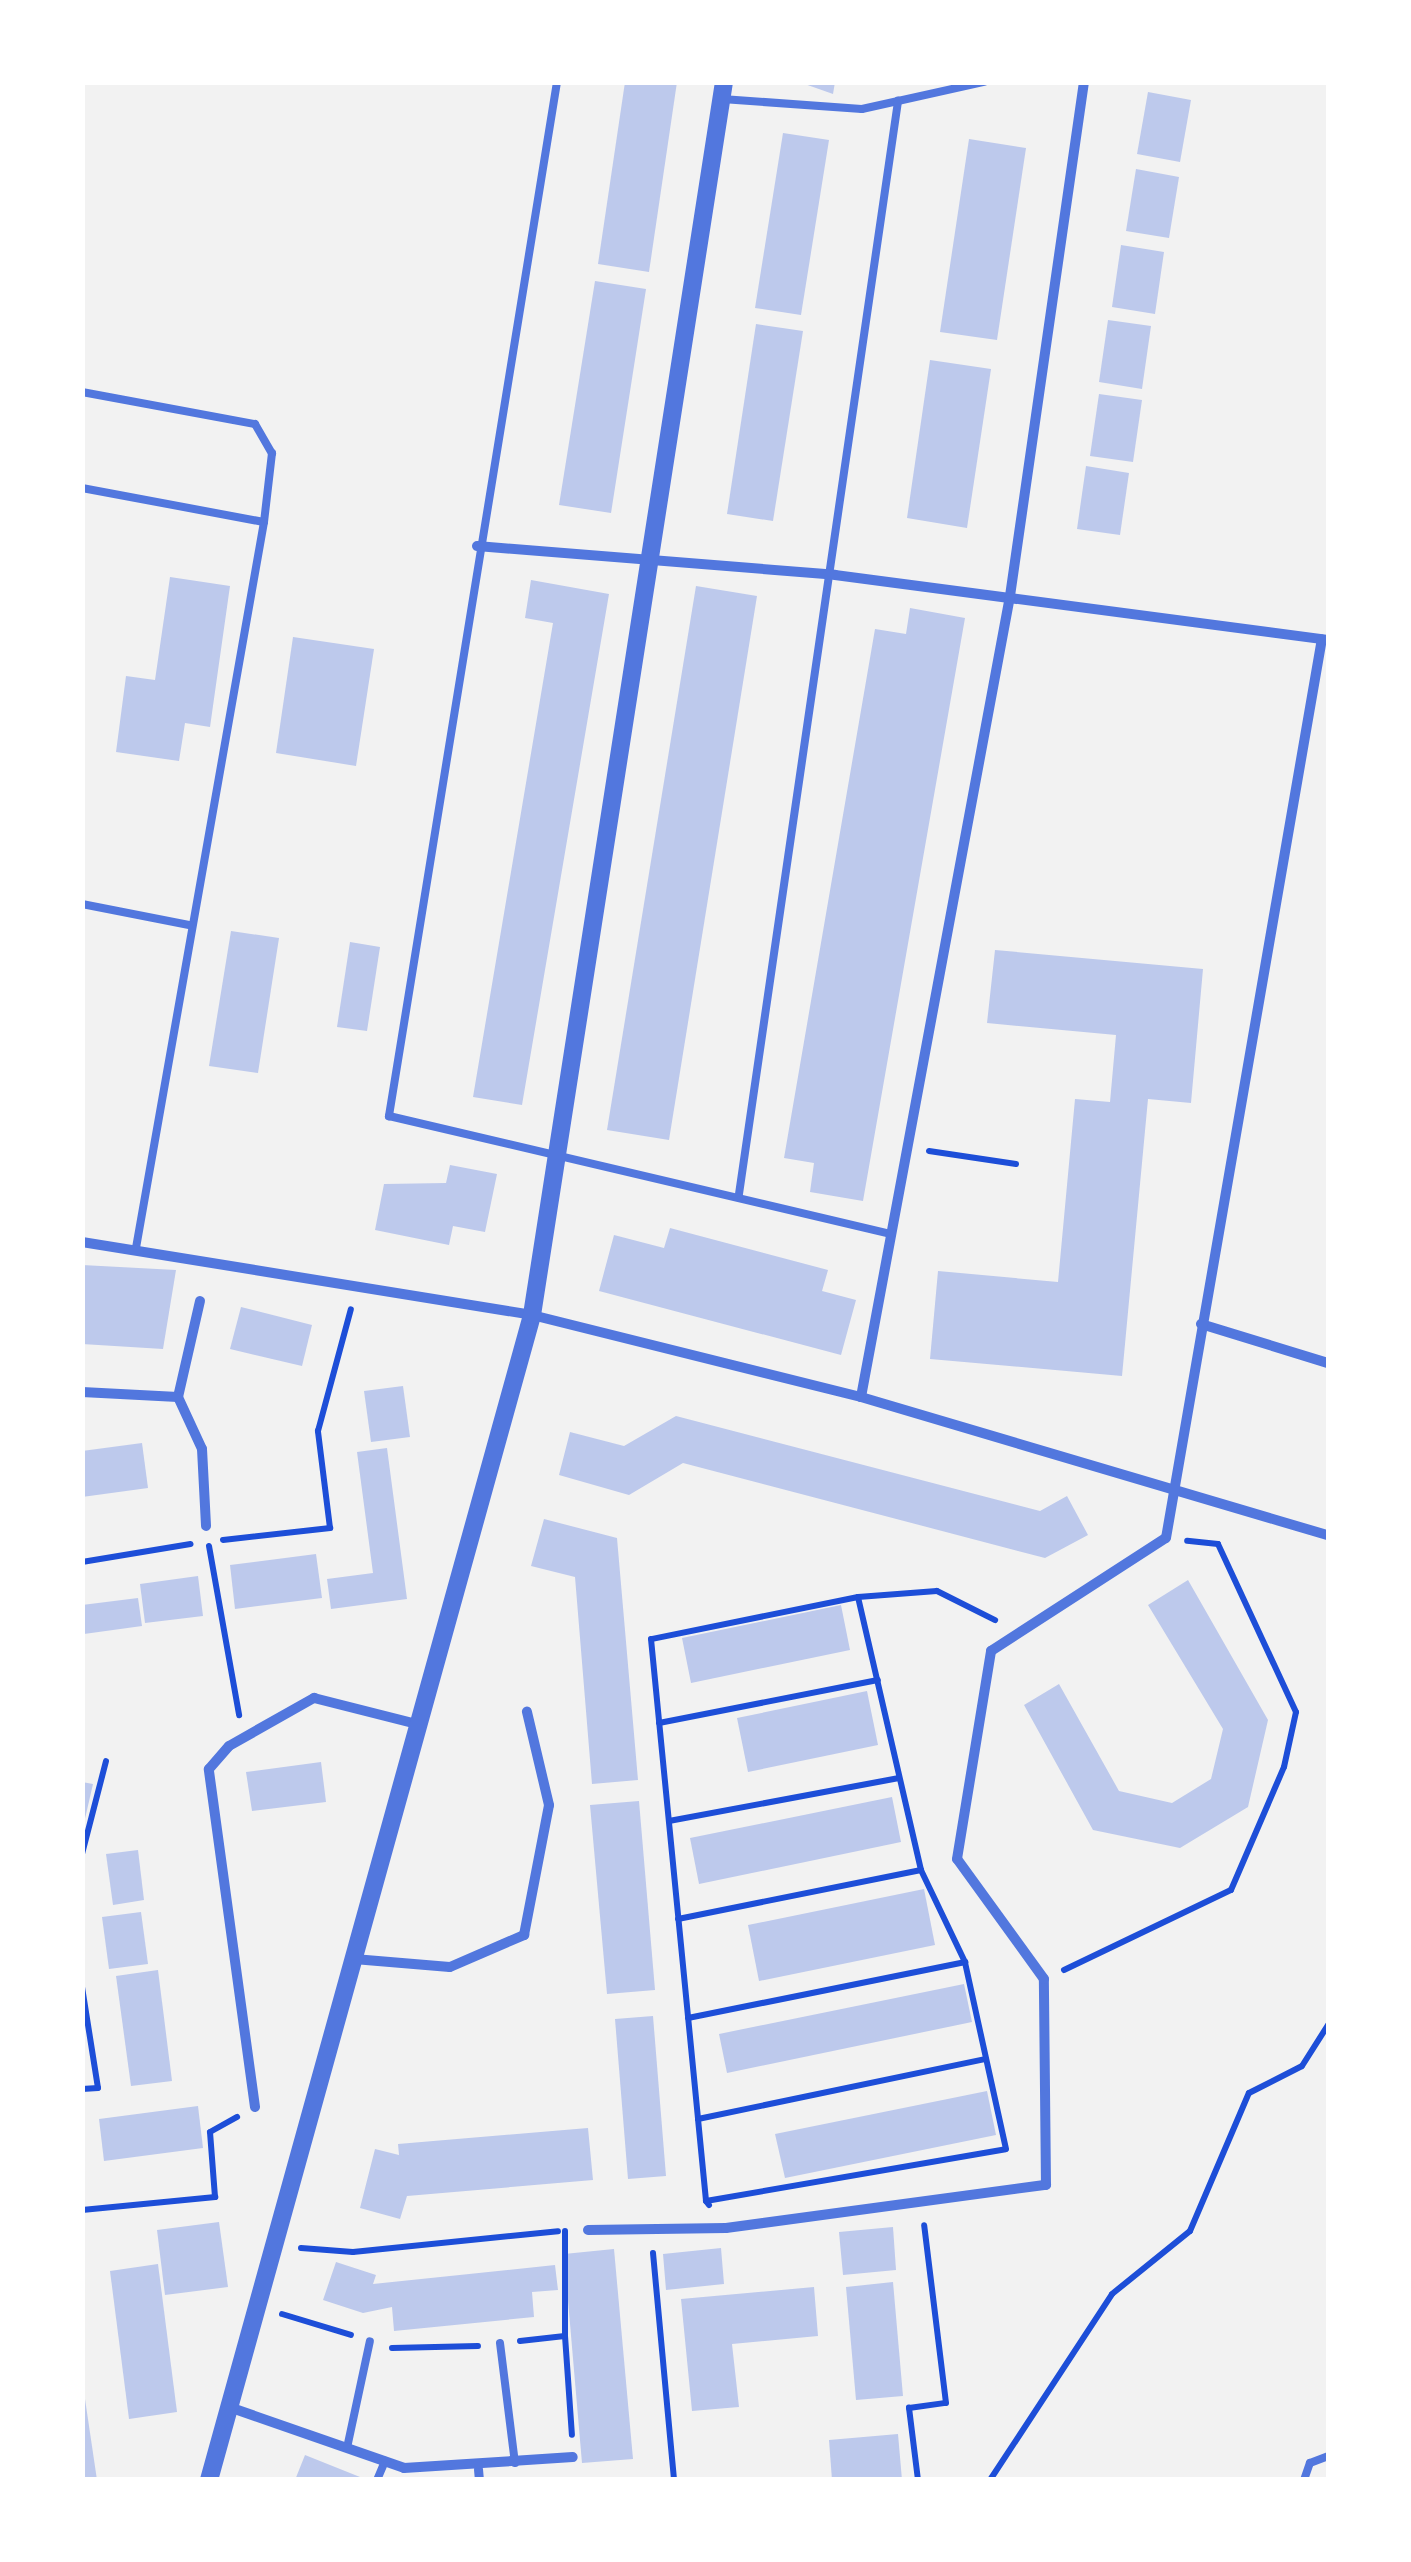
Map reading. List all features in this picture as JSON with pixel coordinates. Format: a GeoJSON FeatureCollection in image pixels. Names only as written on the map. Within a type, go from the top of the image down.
{"type":"FeatureCollection","features":[{"type":"Feature","properties":{"kind":"street"},"geometry":{"type":"LineString","coordinates":[[860,1397],[1010,596],[1084,82]]}},
{"type":"Feature","properties":{"kind":"street"},"geometry":{"type":"LineString","coordinates":[[209,2480],[532,1315],[654,562],[723,90]]}},
{"type":"Feature","properties":{"kind":"street"},"geometry":{"type":"LineString","coordinates":[[476,546],[835,576],[1325,639],[1166,1538],[1080,1600],[1014,1630],[990,1651],[957,1859],[1044,1979],[1046,2185],[921,2208],[588,2230]]}},
{"type":"Feature","properties":{"kind":"street"},"geometry":{"type":"LineString","coordinates":[[82,1242],[532,1315],[860,1397],[1328,1535]]}},
{"type":"Feature","properties":{"kind":"street"},"geometry":{"type":"LineString","coordinates":[[200,1301],[178,1397],[202,1449],[206,1526]]}},
{"type":"Feature","properties":{"kind":"street"},"geometry":{"type":"LineString","coordinates":[[1202,1324],[1328,1363]]}},
{"type":"Feature","properties":{"kind":"street"},"geometry":{"type":"LineString","coordinates":[[82,1392],[178,1397]]}},
{"type":"Feature","properties":{"kind":"street"},"geometry":{"type":"LineString","coordinates":[[256,2107],[209,1769],[243,1736],[314,1698],[417,1724]]}},
{"type":"Feature","properties":{"kind":"street"},"geometry":{"type":"LineString","coordinates":[[354,1959],[450,1966],[524,1935],[549,1805],[527,1712]]}},
{"type":"Feature","properties":{"kind":"street"},"geometry":{"type":"LineString","coordinates":[[229,2407],[384,2461],[478,2474],[515,2463],[573,2457]]}},
{"type":"Feature","properties":{"kind":"lane"},"geometry":{"type":"LineString","coordinates":[[556,82],[476,546],[389,1116],[739,1194],[891,1234]]}},
{"type":"Feature","properties":{"kind":"lane"},"geometry":{"type":"LineString","coordinates":[[723,90],[862,109],[984,82]]}},
{"type":"Feature","properties":{"kind":"lane"},"geometry":{"type":"LineString","coordinates":[[739,1194],[835,576],[898,101]]}},
{"type":"Feature","properties":{"kind":"lane"},"geometry":{"type":"LineString","coordinates":[[82,392],[255,424],[272,454],[264,522],[189,925],[136,1248]]}},
{"type":"Feature","properties":{"kind":"lane"},"geometry":{"type":"LineString","coordinates":[[82,488],[264,522]]}},
{"type":"Feature","properties":{"kind":"lane"},"geometry":{"type":"LineString","coordinates":[[82,904],[189,925]]}},
{"type":"Feature","properties":{"kind":"lane"},"geometry":{"type":"LineString","coordinates":[[346,2448],[370,2341]]}},
{"type":"Feature","properties":{"kind":"lane"},"geometry":{"type":"LineString","coordinates":[[500,2344],[515,2463]]}},
{"type":"Feature","properties":{"kind":"lane"},"geometry":{"type":"LineString","coordinates":[[1304,2480],[1310,2463],[1328,2456]]}},
{"type":"Feature","properties":{"kind":"lane"},"geometry":{"type":"LineString","coordinates":[[377,2480],[384,2461]]}},
{"type":"Feature","properties":{"kind":"path"},"geometry":{"type":"LineString","coordinates":[[923,1150],[1016,1164]]}},
{"type":"Feature","properties":{"kind":"path"},"geometry":{"type":"LineString","coordinates":[[82,1562],[208,1541],[330,1528],[318,1431],[358,1284]]}},
{"type":"Feature","properties":{"kind":"path"},"geometry":{"type":"LineString","coordinates":[[206,1526],[243,1736]]}},
{"type":"Feature","properties":{"kind":"path"},"geometry":{"type":"LineString","coordinates":[[1044,1979],[1231,1890],[1284,1767],[1296,1712],[1218,1544],[1166,1538]]}},
{"type":"Feature","properties":{"kind":"path"},"geometry":{"type":"LineString","coordinates":[[858,1597],[920,1870],[965,1962],[1006,2149],[916,2169],[706,2201],[650,1639],[858,1597],[936,1591],[1014,1630]]}},
{"type":"Feature","properties":{"kind":"path"},"geometry":{"type":"LineString","coordinates":[[659,1723],[878,1680]]}},
{"type":"Feature","properties":{"kind":"path"},"geometry":{"type":"LineString","coordinates":[[82,1854],[106,1762]]}},
{"type":"Feature","properties":{"kind":"path"},"geometry":{"type":"LineString","coordinates":[[669,1821],[899,1778]]}},
{"type":"Feature","properties":{"kind":"path"},"geometry":{"type":"LineString","coordinates":[[678,1919],[920,1870]]}},
{"type":"Feature","properties":{"kind":"path"},"geometry":{"type":"LineString","coordinates":[[688,2018],[965,1962]]}},
{"type":"Feature","properties":{"kind":"path"},"geometry":{"type":"LineString","coordinates":[[82,1987],[98,2088],[82,2089]]}},
{"type":"Feature","properties":{"kind":"path"},"geometry":{"type":"LineString","coordinates":[[990,2480],[1112,2294],[1190,2231],[1249,2093],[1302,2066],[1328,2025]]}},
{"type":"Feature","properties":{"kind":"path"},"geometry":{"type":"LineString","coordinates":[[698,2119],[986,2059]]}},
{"type":"Feature","properties":{"kind":"path"},"geometry":{"type":"LineString","coordinates":[[82,2210],[215,2198],[210,2132],[256,2107]]}},
{"type":"Feature","properties":{"kind":"path"},"geometry":{"type":"LineString","coordinates":[[916,2169],[946,2404],[909,2408],[918,2480]]}},
{"type":"Feature","properties":{"kind":"path"},"geometry":{"type":"LineString","coordinates":[[651,2226],[674,2480]]}},
{"type":"Feature","properties":{"kind":"path"},"geometry":{"type":"LineString","coordinates":[[289,2247],[353,2252],[588,2230]]}},
{"type":"Feature","properties":{"kind":"path"},"geometry":{"type":"LineString","coordinates":[[558,2231],[573,2457]]}},
{"type":"Feature","properties":{"kind":"path"},"geometry":{"type":"LineString","coordinates":[[271,2310],[410,2353],[565,2336]]}},
{"type":"Feature","properties":{"kind":"building"},"geometry":{"type":"Polygon","coordinates":[[[625,82],[677,82],[649,272],[598,264],[625,82]]]}},
{"type":"Feature","properties":{"kind":"building"},"geometry":{"type":"Polygon","coordinates":[[[799,82],[835,82],[833,94],[799,82]]]}},
{"type":"Feature","properties":{"kind":"building"},"geometry":{"type":"Polygon","coordinates":[[[1148,92],[1191,100],[1180,162],[1137,154],[1148,92]]]}},
{"type":"Feature","properties":{"kind":"building"},"geometry":{"type":"Polygon","coordinates":[[[783,133],[829,140],[801,315],[755,308],[783,133]]]}},
{"type":"Feature","properties":{"kind":"building"},"geometry":{"type":"Polygon","coordinates":[[[969,139],[1026,148],[997,340],[940,332],[969,139]]]}},
{"type":"Feature","properties":{"kind":"building"},"geometry":{"type":"Polygon","coordinates":[[[1136,169],[1179,177],[1169,238],[1126,231],[1136,169]]]}},
{"type":"Feature","properties":{"kind":"building"},"geometry":{"type":"Polygon","coordinates":[[[1121,245],[1164,252],[1155,314],[1112,307],[1121,245]]]}},
{"type":"Feature","properties":{"kind":"building"},"geometry":{"type":"Polygon","coordinates":[[[595,281],[646,289],[611,513],[559,505],[595,281]]]}},
{"type":"Feature","properties":{"kind":"building"},"geometry":{"type":"Polygon","coordinates":[[[1108,320],[1151,326],[1142,389],[1099,382],[1108,320]]]}},
{"type":"Feature","properties":{"kind":"building"},"geometry":{"type":"Polygon","coordinates":[[[756,324],[803,331],[773,521],[727,514],[756,324]]]}},
{"type":"Feature","properties":{"kind":"building"},"geometry":{"type":"Polygon","coordinates":[[[930,360],[991,369],[967,528],[907,518],[930,360]]]}},
{"type":"Feature","properties":{"kind":"building"},"geometry":{"type":"Polygon","coordinates":[[[1099,394],[1142,400],[1133,462],[1090,456],[1099,394]]]}},
{"type":"Feature","properties":{"kind":"building"},"geometry":{"type":"Polygon","coordinates":[[[1086,466],[1129,473],[1120,535],[1077,529],[1086,466]]]}},
{"type":"Feature","properties":{"kind":"building"},"geometry":{"type":"Polygon","coordinates":[[[170,577],[230,586],[210,727],[185,723],[179,761],[116,752],[126,676],[155,680],[170,577]]]}},
{"type":"Feature","properties":{"kind":"building"},"geometry":{"type":"Polygon","coordinates":[[[531,580],[609,594],[522,1105],[473,1097],[553,623],[525,618],[531,580]]]}},
{"type":"Feature","properties":{"kind":"building"},"geometry":{"type":"Polygon","coordinates":[[[696,586],[757,596],[669,1140],[607,1130],[696,586]]]}},
{"type":"Feature","properties":{"kind":"building"},"geometry":{"type":"Polygon","coordinates":[[[910,608],[965,618],[863,1201],[810,1192],[814,1163],[784,1158],[875,629],[906,634],[910,608]]]}},
{"type":"Feature","properties":{"kind":"building"},"geometry":{"type":"Polygon","coordinates":[[[293,637],[374,649],[356,766],[276,753],[293,637]]]}},
{"type":"Feature","properties":{"kind":"building"},"geometry":{"type":"Polygon","coordinates":[[[231,931],[279,938],[258,1073],[209,1066],[231,931]]]}},
{"type":"Feature","properties":{"kind":"building"},"geometry":{"type":"Polygon","coordinates":[[[350,942],[380,947],[367,1031],[337,1027],[350,942]]]}},
{"type":"Feature","properties":{"kind":"building"},"geometry":{"type":"Polygon","coordinates":[[[995,950],[1203,969],[1191,1103],[1148,1099],[1122,1376],[930,1359],[938,1271],[1058,1282],[1075,1099],[1110,1102],[1116,1035],[987,1023],[995,950]]]}},
{"type":"Feature","properties":{"kind":"building"},"geometry":{"type":"Polygon","coordinates":[[[450,1165],[497,1174],[485,1232],[453,1226],[449,1245],[375,1230],[384,1184],[446,1183],[450,1165]]]}},
{"type":"Feature","properties":{"kind":"building"},"geometry":{"type":"Polygon","coordinates":[[[670,1228],[828,1270],[822,1291],[856,1300],[841,1355],[599,1291],[614,1235],[664,1248],[670,1228]]]}},
{"type":"Feature","properties":{"kind":"building"},"geometry":{"type":"Polygon","coordinates":[[[82,1265],[176,1270],[163,1349],[82,1344],[82,1265]]]}},
{"type":"Feature","properties":{"kind":"building"},"geometry":{"type":"Polygon","coordinates":[[[241,1307],[312,1325],[302,1366],[230,1349],[241,1307]]]}},
{"type":"Feature","properties":{"kind":"building"},"geometry":{"type":"Polygon","coordinates":[[[403,1386],[410,1437],[371,1442],[364,1391],[403,1386]]]}},
{"type":"Feature","properties":{"kind":"building"},"geometry":{"type":"Polygon","coordinates":[[[676,1416],[1040,1511],[1067,1496],[1088,1535],[1045,1558],[683,1463],[629,1495],[559,1475],[570,1432],[624,1446],[676,1416]]]}},
{"type":"Feature","properties":{"kind":"building"},"geometry":{"type":"Polygon","coordinates":[[[142,1443],[148,1488],[82,1497],[82,1451],[142,1443]]]}},
{"type":"Feature","properties":{"kind":"building"},"geometry":{"type":"Polygon","coordinates":[[[387,1448],[407,1599],[331,1609],[327,1579],[373,1573],[357,1452],[387,1448]]]}},
{"type":"Feature","properties":{"kind":"building"},"geometry":{"type":"Polygon","coordinates":[[[544,1519],[617,1538],[638,1780],[592,1784],[575,1577],[531,1566],[544,1519]]]}},
{"type":"Feature","properties":{"kind":"building"},"geometry":{"type":"Polygon","coordinates":[[[316,1554],[322,1598],[235,1609],[230,1565],[316,1554]]]}},
{"type":"Feature","properties":{"kind":"building"},"geometry":{"type":"Polygon","coordinates":[[[198,1576],[203,1616],[145,1623],[140,1584],[198,1576]]]}},
{"type":"Feature","properties":{"kind":"building"},"geometry":{"type":"Polygon","coordinates":[[[1188,1580],[1268,1720],[1248,1807],[1180,1848],[1093,1830],[1024,1705],[1059,1684],[1119,1791],[1172,1803],[1211,1779],[1223,1729],[1148,1605],[1188,1580]]]}},
{"type":"Feature","properties":{"kind":"building"},"geometry":{"type":"Polygon","coordinates":[[[138,1598],[142,1626],[84,1634],[82,1605],[138,1598]]]}},
{"type":"Feature","properties":{"kind":"building"},"geometry":{"type":"Polygon","coordinates":[[[841,1605],[850,1650],[691,1683],[682,1638],[841,1605]]]}},
{"type":"Feature","properties":{"kind":"building"},"geometry":{"type":"Polygon","coordinates":[[[867,1691],[878,1745],[748,1772],[737,1718],[867,1691]]]}},
{"type":"Feature","properties":{"kind":"building"},"geometry":{"type":"Polygon","coordinates":[[[321,1762],[326,1802],[252,1811],[246,1772],[321,1762]]]}},
{"type":"Feature","properties":{"kind":"building"},"geometry":{"type":"Polygon","coordinates":[[[82,1782],[93,1784],[84,1823],[82,1823],[82,1782]]]}},
{"type":"Feature","properties":{"kind":"building"},"geometry":{"type":"Polygon","coordinates":[[[892,1797],[901,1842],[699,1884],[690,1838],[892,1797]]]}},
{"type":"Feature","properties":{"kind":"building"},"geometry":{"type":"Polygon","coordinates":[[[639,1801],[655,1990],[607,1994],[590,1805],[639,1801]]]}},
{"type":"Feature","properties":{"kind":"building"},"geometry":{"type":"Polygon","coordinates":[[[138,1850],[144,1900],[113,1905],[106,1854],[138,1850]]]}},
{"type":"Feature","properties":{"kind":"building"},"geometry":{"type":"Polygon","coordinates":[[[924,1889],[935,1945],[759,1981],[748,1925],[924,1889]]]}},
{"type":"Feature","properties":{"kind":"building"},"geometry":{"type":"Polygon","coordinates":[[[141,1912],[148,1964],[109,1969],[102,1917],[141,1912]]]}},
{"type":"Feature","properties":{"kind":"building"},"geometry":{"type":"Polygon","coordinates":[[[158,1970],[172,2081],[131,2086],[116,1976],[158,1970]]]}},
{"type":"Feature","properties":{"kind":"building"},"geometry":{"type":"Polygon","coordinates":[[[964,1984],[972,2022],[727,2073],[719,2034],[964,1984]]]}},
{"type":"Feature","properties":{"kind":"building"},"geometry":{"type":"Polygon","coordinates":[[[653,2016],[666,2176],[628,2179],[615,2019],[653,2016]]]}},
{"type":"Feature","properties":{"kind":"building"},"geometry":{"type":"Polygon","coordinates":[[[987,2091],[996,2135],[785,2178],[775,2134],[987,2091]]]}},
{"type":"Feature","properties":{"kind":"building"},"geometry":{"type":"Polygon","coordinates":[[[198,2106],[203,2148],[104,2161],[99,2119],[198,2106]]]}},
{"type":"Feature","properties":{"kind":"building"},"geometry":{"type":"Polygon","coordinates":[[[588,2128],[593,2180],[407,2196],[400,2219],[360,2208],[375,2149],[399,2155],[398,2144],[588,2128]]]}},
{"type":"Feature","properties":{"kind":"building"},"geometry":{"type":"Polygon","coordinates":[[[219,2222],[228,2287],[165,2295],[157,2230],[219,2222]]]}},
{"type":"Feature","properties":{"kind":"building"},"geometry":{"type":"Polygon","coordinates":[[[893,2227],[896,2270],[843,2275],[839,2232],[893,2227]]]}},
{"type":"Feature","properties":{"kind":"building"},"geometry":{"type":"Polygon","coordinates":[[[721,2248],[724,2284],[666,2290],[663,2254],[721,2248]]]}},
{"type":"Feature","properties":{"kind":"building"},"geometry":{"type":"Polygon","coordinates":[[[614,2249],[633,2459],[582,2463],[564,2254],[614,2249]]]}},
{"type":"Feature","properties":{"kind":"building"},"geometry":{"type":"Polygon","coordinates":[[[336,2262],[376,2275],[373,2284],[555,2265],[558,2290],[532,2292],[534,2317],[394,2331],[392,2307],[363,2313],[323,2300],[336,2262]]]}},
{"type":"Feature","properties":{"kind":"building"},"geometry":{"type":"Polygon","coordinates":[[[158,2264],[177,2412],[129,2419],[110,2271],[158,2264]]]}},
{"type":"Feature","properties":{"kind":"building"},"geometry":{"type":"Polygon","coordinates":[[[893,2282],[903,2396],[856,2400],[846,2287],[893,2282]]]}},
{"type":"Feature","properties":{"kind":"building"},"geometry":{"type":"Polygon","coordinates":[[[814,2287],[818,2336],[732,2344],[739,2407],[692,2411],[681,2299],[814,2287]]]}},
{"type":"Feature","properties":{"kind":"building"},"geometry":{"type":"Polygon","coordinates":[[[85,2399],[97,2480],[82,2480],[85,2399]]]}},
{"type":"Feature","properties":{"kind":"building"},"geometry":{"type":"Polygon","coordinates":[[[898,2434],[902,2480],[832,2480],[829,2440],[898,2434]]]}},
{"type":"Feature","properties":{"kind":"building"},"geometry":{"type":"Polygon","coordinates":[[[305,2455],[365,2479],[365,2480],[295,2480],[305,2455]]]}}]}
